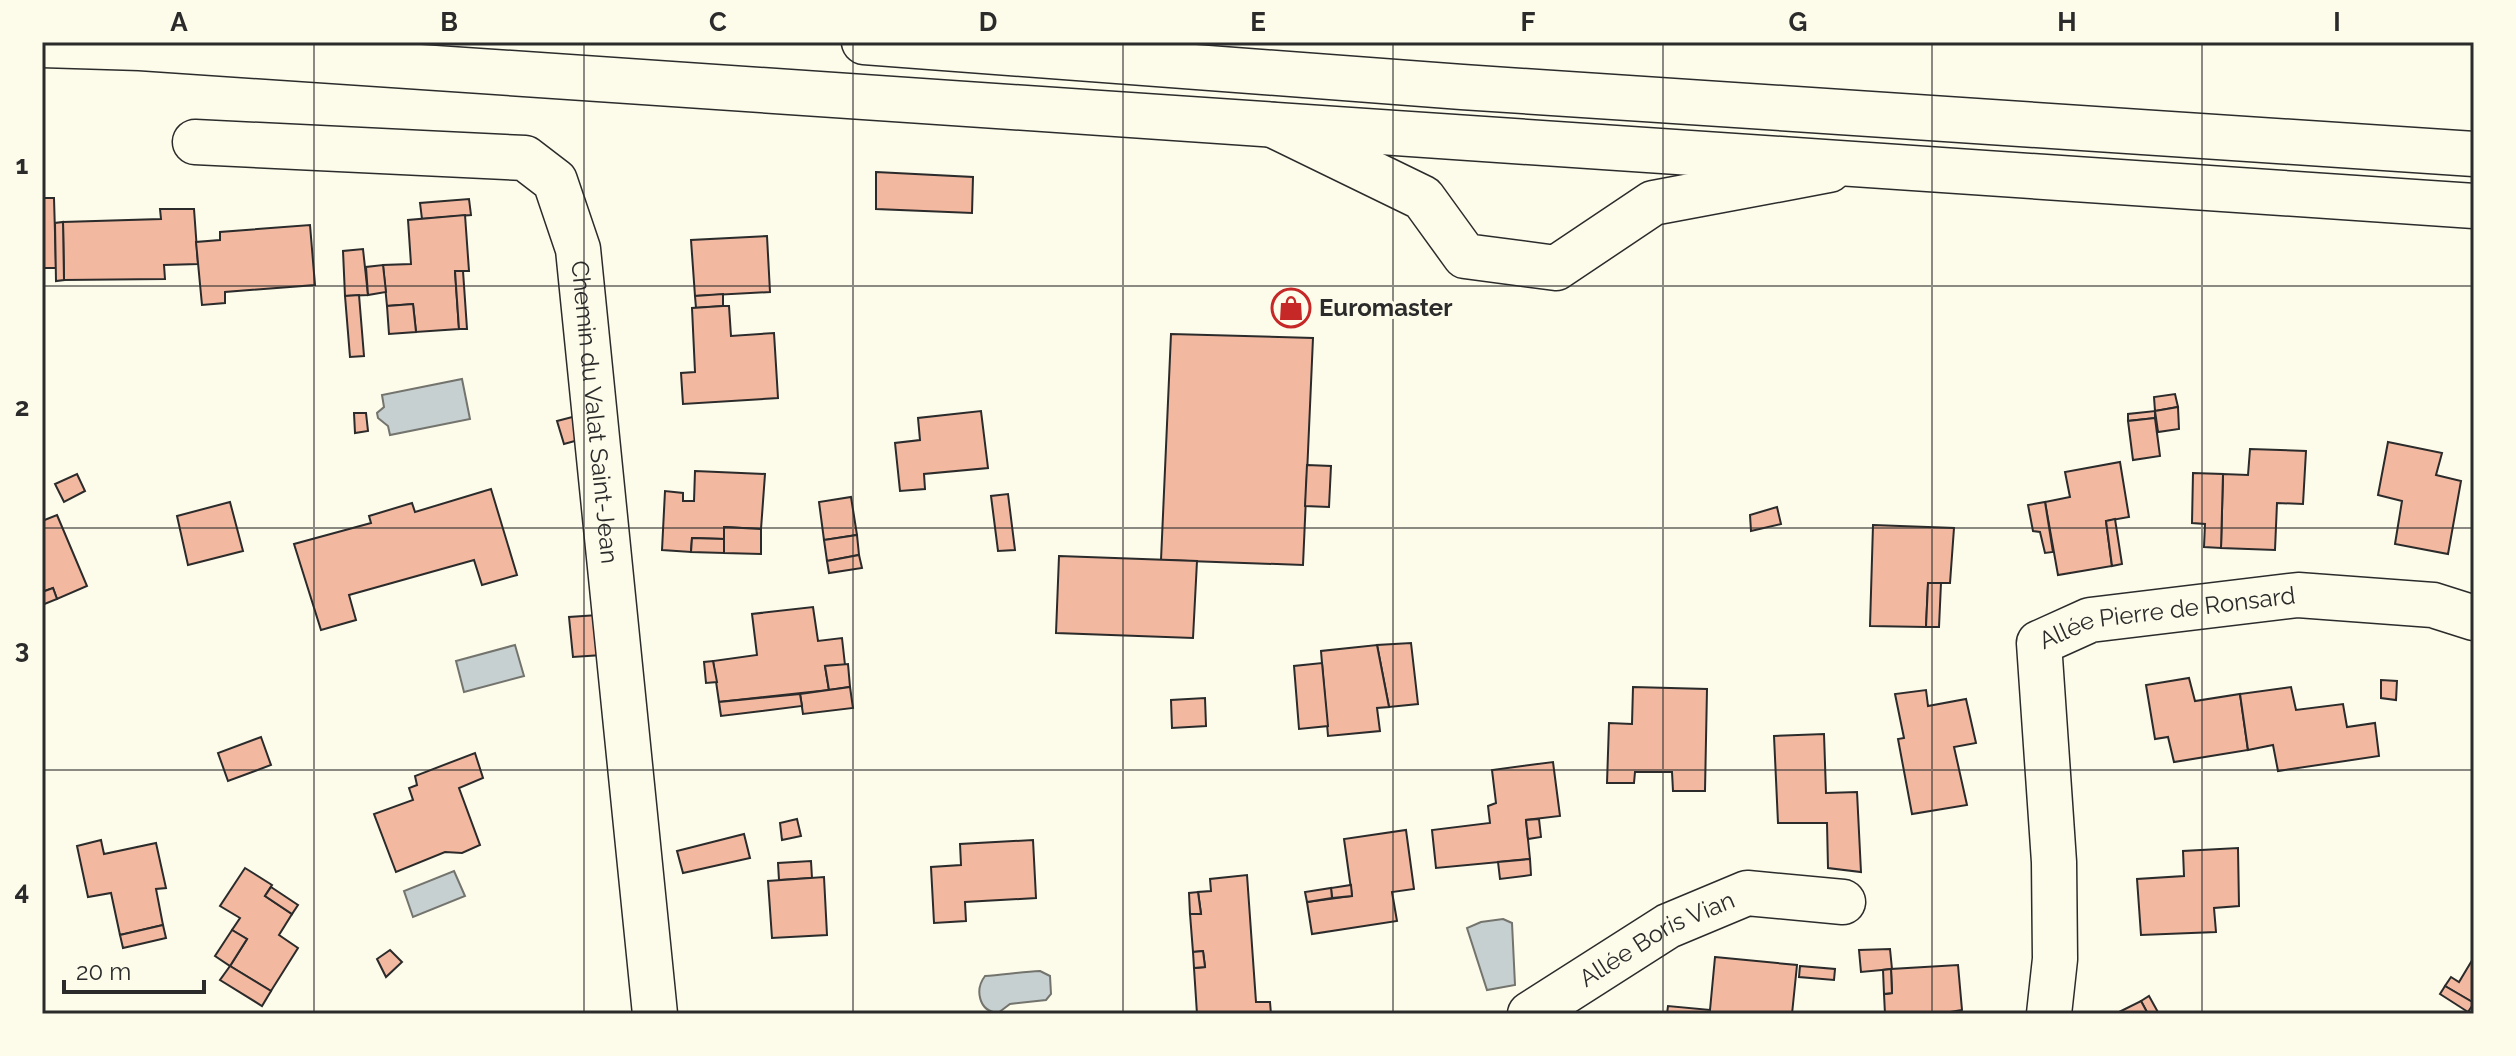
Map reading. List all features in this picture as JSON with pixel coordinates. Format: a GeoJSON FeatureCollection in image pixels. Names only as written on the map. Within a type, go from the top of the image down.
{"type":"FeatureCollection","features":[{"type":"Feature","properties":{"kind":"main road"},"geometry":{"type":"LineString","coordinates":[[864,42],[1494,89],[2474,154]]}},
{"type":"Feature","properties":{"kind":"main road"},"geometry":{"type":"LineString","coordinates":[[42,45],[156,49],[2474,206]]}},
{"type":"Feature","properties":{"kind":"main road"},"geometry":{"type":"LineString","coordinates":[[1273,125],[1423,198],[1465,256],[1556,268],[1653,203],[1855,165]]}},
{"type":"Feature","properties":{"kind":"main road","name":"Chemin du Valat Saint-Jean"},"geometry":{"type":"LineString","coordinates":[[195,142],[525,158],[555,181],[578,249],[655,1014]]}},
{"type":"Feature","properties":{"kind":"main road","name":"Allée Pierre de Ronsard"},"geometry":{"type":"LineString","coordinates":[[2049,1014],[2055,959],[2054,862],[2039,643],[2090,620],[2298,595],[2433,605],[2474,618]]}},
{"type":"Feature","properties":{"kind":"main road","name":"Allée Boris Vian"},"geometry":{"type":"LineString","coordinates":[[1530,1014],[1668,926],[1747,893],[1843,902]]}},
{"type":"Feature","properties":{"kind":"shaded area"},"geometry":{"type":"Polygon","coordinates":[[[462,379],[470,419],[390,435],[388,426],[378,418],[377,413],[384,407],[382,395],[462,379]]]}},
{"type":"Feature","properties":{"kind":"shaded area"},"geometry":{"type":"Polygon","coordinates":[[[515,645],[524,676],[464,692],[456,661],[515,645]]]}},
{"type":"Feature","properties":{"kind":"shaded area"},"geometry":{"type":"Polygon","coordinates":[[[454,871],[465,896],[413,917],[404,891],[454,871]]]}},
{"type":"Feature","properties":{"kind":"shaded area"},"geometry":{"type":"Polygon","coordinates":[[[1503,919],[1512,923],[1515,985],[1487,990],[1467,928],[1481,922],[1503,919]]]}},
{"type":"Feature","properties":{"kind":"shaded area"},"geometry":{"type":"Polygon","coordinates":[[[1040,971],[1050,976],[1051,994],[1046,1000],[1010,1004],[998,1013],[982,1004],[979,993],[985,976],[1040,971]]]}},
{"type":"Feature","properties":{"kind":"building"},"geometry":{"type":"Polygon","coordinates":[[[876,172],[973,177],[972,213],[876,209],[876,172]]]}},
{"type":"Feature","properties":{"kind":"building"},"geometry":{"type":"Polygon","coordinates":[[[42,198],[54,198],[56,268],[42,268],[42,198]]]}},
{"type":"Feature","properties":{"kind":"building"},"geometry":{"type":"Polygon","coordinates":[[[469,199],[471,215],[422,219],[420,203],[469,199]]]}},
{"type":"Feature","properties":{"kind":"building"},"geometry":{"type":"Polygon","coordinates":[[[160,209],[194,209],[198,264],[164,265],[165,279],[64,280],[63,222],[161,219],[160,209]]]}},
{"type":"Feature","properties":{"kind":"building"},"geometry":{"type":"Polygon","coordinates":[[[465,215],[469,271],[455,271],[459,329],[416,332],[413,304],[387,306],[383,265],[411,264],[408,220],[465,215]]]}},
{"type":"Feature","properties":{"kind":"building"},"geometry":{"type":"Polygon","coordinates":[[[63,222],[64,280],[56,281],[55,223],[63,222]]]}},
{"type":"Feature","properties":{"kind":"building"},"geometry":{"type":"Polygon","coordinates":[[[310,225],[315,285],[225,292],[225,303],[202,305],[196,242],[220,240],[220,232],[310,225]]]}},
{"type":"Feature","properties":{"kind":"building"},"geometry":{"type":"Polygon","coordinates":[[[767,236],[770,292],[695,296],[691,240],[767,236]]]}},
{"type":"Feature","properties":{"kind":"building"},"geometry":{"type":"Polygon","coordinates":[[[363,249],[368,295],[345,296],[343,251],[363,249]]]}},
{"type":"Feature","properties":{"kind":"building"},"geometry":{"type":"Polygon","coordinates":[[[383,265],[386,292],[368,295],[366,267],[383,265]]]}},
{"type":"Feature","properties":{"kind":"building"},"geometry":{"type":"Polygon","coordinates":[[[455,271],[463,271],[467,329],[459,329],[455,271]]]}},
{"type":"Feature","properties":{"kind":"building"},"geometry":{"type":"Polygon","coordinates":[[[723,294],[723,306],[696,308],[695,296],[723,294]]]}},
{"type":"Feature","properties":{"kind":"building"},"geometry":{"type":"Polygon","coordinates":[[[359,295],[364,356],[350,357],[345,296],[359,295]]]}},
{"type":"Feature","properties":{"kind":"building"},"geometry":{"type":"Polygon","coordinates":[[[413,304],[416,332],[389,334],[387,306],[413,304]]]}},
{"type":"Feature","properties":{"kind":"building"},"geometry":{"type":"Polygon","coordinates":[[[729,306],[731,336],[774,333],[778,398],[683,404],[681,373],[695,372],[692,308],[729,306]]]}},
{"type":"Feature","properties":{"kind":"building"},"geometry":{"type":"Polygon","coordinates":[[[1171,334],[1313,338],[1303,565],[1161,560],[1171,334]]]}},
{"type":"Feature","properties":{"kind":"building"},"geometry":{"type":"Polygon","coordinates":[[[2175,394],[2178,407],[2155,411],[2154,397],[2175,394]]]}},
{"type":"Feature","properties":{"kind":"building"},"geometry":{"type":"Polygon","coordinates":[[[2178,407],[2179,429],[2158,432],[2155,411],[2178,407]]]}},
{"type":"Feature","properties":{"kind":"building"},"geometry":{"type":"Polygon","coordinates":[[[981,411],[988,468],[924,474],[925,489],[900,491],[895,443],[920,440],[918,418],[981,411]]]}},
{"type":"Feature","properties":{"kind":"building"},"geometry":{"type":"Polygon","coordinates":[[[2155,411],[2155,418],[2128,421],[2128,414],[2155,411]]]}},
{"type":"Feature","properties":{"kind":"building"},"geometry":{"type":"Polygon","coordinates":[[[354,413],[366,413],[368,431],[355,433],[354,413]]]}},
{"type":"Feature","properties":{"kind":"building"},"geometry":{"type":"Polygon","coordinates":[[[580,415],[582,439],[564,444],[557,421],[580,415]]]}},
{"type":"Feature","properties":{"kind":"building"},"geometry":{"type":"Polygon","coordinates":[[[2155,418],[2160,456],[2133,460],[2128,421],[2155,418]]]}},
{"type":"Feature","properties":{"kind":"building"},"geometry":{"type":"Polygon","coordinates":[[[2388,442],[2442,453],[2436,475],[2461,481],[2448,554],[2395,544],[2402,501],[2378,495],[2388,442]]]}},
{"type":"Feature","properties":{"kind":"building"},"geometry":{"type":"Polygon","coordinates":[[[2250,449],[2306,451],[2303,504],[2277,503],[2275,550],[2221,548],[2223,474],[2248,475],[2250,449]]]}},
{"type":"Feature","properties":{"kind":"building"},"geometry":{"type":"Polygon","coordinates":[[[2120,462],[2129,517],[2106,521],[2112,566],[2058,575],[2045,502],[2070,497],[2065,472],[2120,462]]]}},
{"type":"Feature","properties":{"kind":"building"},"geometry":{"type":"Polygon","coordinates":[[[1307,465],[1331,466],[1329,507],[1305,506],[1307,465]]]}},
{"type":"Feature","properties":{"kind":"building"},"geometry":{"type":"Polygon","coordinates":[[[695,471],[765,474],[761,529],[724,527],[724,539],[692,538],[691,552],[662,550],[665,491],[683,493],[683,501],[694,501],[695,471]]]}},
{"type":"Feature","properties":{"kind":"building"},"geometry":{"type":"Polygon","coordinates":[[[2193,473],[2223,474],[2221,548],[2204,547],[2205,524],[2192,523],[2193,473]]]}},
{"type":"Feature","properties":{"kind":"building"},"geometry":{"type":"Polygon","coordinates":[[[77,474],[85,491],[64,502],[55,484],[77,474]]]}},
{"type":"Feature","properties":{"kind":"building"},"geometry":{"type":"Polygon","coordinates":[[[491,489],[517,575],[482,585],[474,560],[349,595],[356,620],[321,630],[294,544],[371,523],[369,516],[412,503],[415,512],[491,489]]]}},
{"type":"Feature","properties":{"kind":"building"},"geometry":{"type":"Polygon","coordinates":[[[1008,494],[1015,550],[998,551],[991,496],[1008,494]]]}},
{"type":"Feature","properties":{"kind":"building"},"geometry":{"type":"Polygon","coordinates":[[[851,497],[857,535],[824,540],[819,502],[851,497]]]}},
{"type":"Feature","properties":{"kind":"building"},"geometry":{"type":"Polygon","coordinates":[[[230,502],[243,551],[188,565],[177,516],[230,502]]]}},
{"type":"Feature","properties":{"kind":"building"},"geometry":{"type":"Polygon","coordinates":[[[2045,502],[2053,552],[2045,553],[2040,532],[2033,531],[2028,505],[2045,502]]]}},
{"type":"Feature","properties":{"kind":"building"},"geometry":{"type":"Polygon","coordinates":[[[1777,507],[1781,524],[1751,531],[1750,515],[1777,507]]]}},
{"type":"Feature","properties":{"kind":"building"},"geometry":{"type":"Polygon","coordinates":[[[57,515],[87,586],[57,599],[53,588],[42,592],[42,521],[57,515]]]}},
{"type":"Feature","properties":{"kind":"building"},"geometry":{"type":"Polygon","coordinates":[[[2115,519],[2122,564],[2112,566],[2106,521],[2115,519]]]}},
{"type":"Feature","properties":{"kind":"building"},"geometry":{"type":"Polygon","coordinates":[[[1873,525],[1954,528],[1950,583],[1928,583],[1926,627],[1870,626],[1873,525]]]}},
{"type":"Feature","properties":{"kind":"building"},"geometry":{"type":"Polygon","coordinates":[[[724,527],[761,529],[761,554],[724,553],[724,527]]]}},
{"type":"Feature","properties":{"kind":"building"},"geometry":{"type":"Polygon","coordinates":[[[857,535],[859,555],[827,561],[824,540],[857,535]]]}},
{"type":"Feature","properties":{"kind":"building"},"geometry":{"type":"Polygon","coordinates":[[[692,538],[724,539],[724,553],[691,552],[692,538]]]}},
{"type":"Feature","properties":{"kind":"building"},"geometry":{"type":"Polygon","coordinates":[[[859,555],[862,568],[829,573],[827,561],[859,555]]]}},
{"type":"Feature","properties":{"kind":"building"},"geometry":{"type":"Polygon","coordinates":[[[1059,556],[1197,561],[1193,638],[1056,633],[1059,556]]]}},
{"type":"Feature","properties":{"kind":"building"},"geometry":{"type":"Polygon","coordinates":[[[1928,583],[1941,583],[1939,627],[1926,627],[1928,583]]]}},
{"type":"Feature","properties":{"kind":"building"},"geometry":{"type":"Polygon","coordinates":[[[53,588],[57,599],[42,605],[42,592],[53,588]]]}},
{"type":"Feature","properties":{"kind":"building"},"geometry":{"type":"Polygon","coordinates":[[[813,607],[818,641],[842,638],[845,665],[825,666],[829,690],[719,702],[713,661],[757,655],[752,614],[813,607]]]}},
{"type":"Feature","properties":{"kind":"building"},"geometry":{"type":"Polygon","coordinates":[[[598,615],[602,655],[573,657],[569,617],[598,615]]]}},
{"type":"Feature","properties":{"kind":"building"},"geometry":{"type":"Polygon","coordinates":[[[1411,643],[1418,704],[1389,707],[1377,645],[1411,643]]]}},
{"type":"Feature","properties":{"kind":"building"},"geometry":{"type":"Polygon","coordinates":[[[1377,645],[1389,707],[1377,708],[1380,731],[1328,736],[1321,651],[1377,645]]]}},
{"type":"Feature","properties":{"kind":"building"},"geometry":{"type":"Polygon","coordinates":[[[713,661],[717,682],[706,683],[704,662],[713,661]]]}},
{"type":"Feature","properties":{"kind":"building"},"geometry":{"type":"Polygon","coordinates":[[[1322,663],[1328,726],[1299,729],[1294,666],[1322,663]]]}},
{"type":"Feature","properties":{"kind":"building"},"geometry":{"type":"Polygon","coordinates":[[[848,664],[850,687],[829,690],[825,666],[848,664]]]}},
{"type":"Feature","properties":{"kind":"building"},"geometry":{"type":"Polygon","coordinates":[[[2189,678],[2195,701],[2240,694],[2248,750],[2174,762],[2168,737],[2155,739],[2146,685],[2189,678]]]}},
{"type":"Feature","properties":{"kind":"building"},"geometry":{"type":"Polygon","coordinates":[[[2381,680],[2397,681],[2396,700],[2381,698],[2381,680]]]}},
{"type":"Feature","properties":{"kind":"building"},"geometry":{"type":"Polygon","coordinates":[[[850,687],[853,708],[803,714],[800,694],[850,687]]]}},
{"type":"Feature","properties":{"kind":"building"},"geometry":{"type":"Polygon","coordinates":[[[1633,687],[1707,689],[1705,791],[1673,791],[1672,772],[1635,772],[1634,783],[1607,783],[1609,723],[1632,724],[1633,687]]]}},
{"type":"Feature","properties":{"kind":"building"},"geometry":{"type":"Polygon","coordinates":[[[2291,687],[2296,710],[2343,704],[2347,727],[2375,723],[2379,756],[2278,771],[2273,745],[2248,750],[2240,694],[2291,687]]]}},
{"type":"Feature","properties":{"kind":"building"},"geometry":{"type":"Polygon","coordinates":[[[1926,690],[1928,706],[1966,699],[1976,743],[1954,747],[1967,805],[1912,814],[1898,739],[1904,738],[1895,694],[1926,690]]]}},
{"type":"Feature","properties":{"kind":"building"},"geometry":{"type":"Polygon","coordinates":[[[800,694],[802,706],[721,716],[719,702],[800,694]]]}},
{"type":"Feature","properties":{"kind":"building"},"geometry":{"type":"Polygon","coordinates":[[[1205,698],[1206,726],[1172,728],[1171,700],[1205,698]]]}},
{"type":"Feature","properties":{"kind":"building"},"geometry":{"type":"Polygon","coordinates":[[[1824,734],[1826,793],[1857,792],[1861,872],[1828,868],[1827,823],[1778,823],[1774,736],[1824,734]]]}},
{"type":"Feature","properties":{"kind":"building"},"geometry":{"type":"Polygon","coordinates":[[[261,737],[271,765],[228,781],[218,753],[261,737]]]}},
{"type":"Feature","properties":{"kind":"building"},"geometry":{"type":"Polygon","coordinates":[[[475,753],[483,778],[459,788],[480,845],[462,853],[445,852],[396,872],[374,814],[413,800],[409,788],[417,785],[415,776],[475,753]]]}},
{"type":"Feature","properties":{"kind":"building"},"geometry":{"type":"Polygon","coordinates":[[[1553,762],[1560,816],[1526,820],[1530,859],[1436,868],[1432,830],[1490,823],[1488,806],[1496,803],[1492,770],[1553,762]]]}},
{"type":"Feature","properties":{"kind":"building"},"geometry":{"type":"Polygon","coordinates":[[[797,819],[801,836],[782,840],[780,823],[797,819]]]}},
{"type":"Feature","properties":{"kind":"building"},"geometry":{"type":"Polygon","coordinates":[[[1539,819],[1541,837],[1528,839],[1526,820],[1539,819]]]}},
{"type":"Feature","properties":{"kind":"building"},"geometry":{"type":"Polygon","coordinates":[[[1406,830],[1414,889],[1392,892],[1397,921],[1312,934],[1307,902],[1352,896],[1344,839],[1406,830]]]}},
{"type":"Feature","properties":{"kind":"building"},"geometry":{"type":"Polygon","coordinates":[[[744,834],[750,858],[683,873],[677,851],[744,834]]]}},
{"type":"Feature","properties":{"kind":"building"},"geometry":{"type":"Polygon","coordinates":[[[101,840],[104,854],[156,843],[166,888],[156,889],[163,925],[120,935],[111,893],[88,897],[77,846],[101,840]]]}},
{"type":"Feature","properties":{"kind":"building"},"geometry":{"type":"Polygon","coordinates":[[[1033,840],[1036,898],[965,902],[966,921],[934,923],[931,867],[961,865],[960,844],[1033,840]]]}},
{"type":"Feature","properties":{"kind":"building"},"geometry":{"type":"Polygon","coordinates":[[[2238,848],[2239,906],[2214,908],[2216,932],[2141,935],[2137,879],[2184,876],[2183,851],[2238,848]]]}},
{"type":"Feature","properties":{"kind":"building"},"geometry":{"type":"Polygon","coordinates":[[[1530,859],[1531,875],[1500,879],[1498,862],[1530,859]]]}},
{"type":"Feature","properties":{"kind":"building"},"geometry":{"type":"Polygon","coordinates":[[[811,861],[812,878],[779,880],[778,863],[811,861]]]}},
{"type":"Feature","properties":{"kind":"building"},"geometry":{"type":"Polygon","coordinates":[[[245,868],[272,885],[265,896],[292,914],[279,935],[298,948],[271,991],[230,966],[247,939],[232,930],[240,918],[220,906],[245,868]]]}},
{"type":"Feature","properties":{"kind":"building"},"geometry":{"type":"Polygon","coordinates":[[[1247,875],[1256,1002],[1270,1002],[1271,1014],[1197,1014],[1194,968],[1205,967],[1203,951],[1193,952],[1190,914],[1201,914],[1198,892],[1211,891],[1210,879],[1247,875]]]}},
{"type":"Feature","properties":{"kind":"building"},"geometry":{"type":"Polygon","coordinates":[[[824,877],[827,935],[772,938],[768,881],[824,877]]]}},
{"type":"Feature","properties":{"kind":"building"},"geometry":{"type":"Polygon","coordinates":[[[1351,885],[1352,896],[1332,898],[1331,888],[1351,885]]]}},
{"type":"Feature","properties":{"kind":"building"},"geometry":{"type":"Polygon","coordinates":[[[271,887],[298,905],[292,914],[265,896],[271,887]]]}},
{"type":"Feature","properties":{"kind":"building"},"geometry":{"type":"Polygon","coordinates":[[[1331,888],[1332,898],[1307,902],[1305,892],[1331,888]]]}},
{"type":"Feature","properties":{"kind":"building"},"geometry":{"type":"Polygon","coordinates":[[[1198,892],[1201,914],[1190,914],[1189,893],[1198,892]]]}},
{"type":"Feature","properties":{"kind":"building"},"geometry":{"type":"Polygon","coordinates":[[[163,925],[166,938],[123,948],[120,935],[163,925]]]}},
{"type":"Feature","properties":{"kind":"building"},"geometry":{"type":"Polygon","coordinates":[[[232,930],[247,939],[230,966],[215,956],[232,930]]]}},
{"type":"Feature","properties":{"kind":"building"},"geometry":{"type":"Polygon","coordinates":[[[1890,949],[1892,969],[1861,972],[1859,950],[1890,949]]]}},
{"type":"Feature","properties":{"kind":"building"},"geometry":{"type":"Polygon","coordinates":[[[390,950],[402,962],[386,977],[377,959],[390,950]]]}},
{"type":"Feature","properties":{"kind":"building"},"geometry":{"type":"Polygon","coordinates":[[[1203,951],[1205,967],[1194,968],[1193,952],[1203,951]]]}},
{"type":"Feature","properties":{"kind":"building"},"geometry":{"type":"Polygon","coordinates":[[[1715,957],[1797,965],[1792,1014],[1667,1014],[1668,1006],[1710,1010],[1715,957]]]}},
{"type":"Feature","properties":{"kind":"building"},"geometry":{"type":"Polygon","coordinates":[[[2474,957],[2474,1003],[2445,986],[2451,977],[2459,982],[2474,957]]]}},
{"type":"Feature","properties":{"kind":"building"},"geometry":{"type":"Polygon","coordinates":[[[1958,965],[1962,1010],[1938,1014],[1885,1014],[1884,994],[1892,993],[1891,969],[1958,965]]]}},
{"type":"Feature","properties":{"kind":"building"},"geometry":{"type":"Polygon","coordinates":[[[230,966],[271,991],[262,1006],[220,980],[230,966]]]}},
{"type":"Feature","properties":{"kind":"building"},"geometry":{"type":"Polygon","coordinates":[[[1800,966],[1835,969],[1834,980],[1799,977],[1800,966]]]}},
{"type":"Feature","properties":{"kind":"building"},"geometry":{"type":"Polygon","coordinates":[[[1891,969],[1892,993],[1884,994],[1883,970],[1891,969]]]}},
{"type":"Feature","properties":{"kind":"building"},"geometry":{"type":"Polygon","coordinates":[[[2445,986],[2474,1003],[2468,1012],[2440,994],[2445,986]]]}},
{"type":"Feature","properties":{"kind":"building"},"geometry":{"type":"Polygon","coordinates":[[[2149,996],[2159,1014],[2148,1014],[2141,1001],[2149,996]]]}},
{"type":"Feature","properties":{"kind":"building"},"geometry":{"type":"Polygon","coordinates":[[[2141,1001],[2148,1014],[2120,1014],[2119,1012],[2141,1001]]]}},
{"type":"Feature","properties":{"kind":"place","name":"Euromaster"},"geometry":{"type":"Point","coordinates":[1291,308]}}]}
